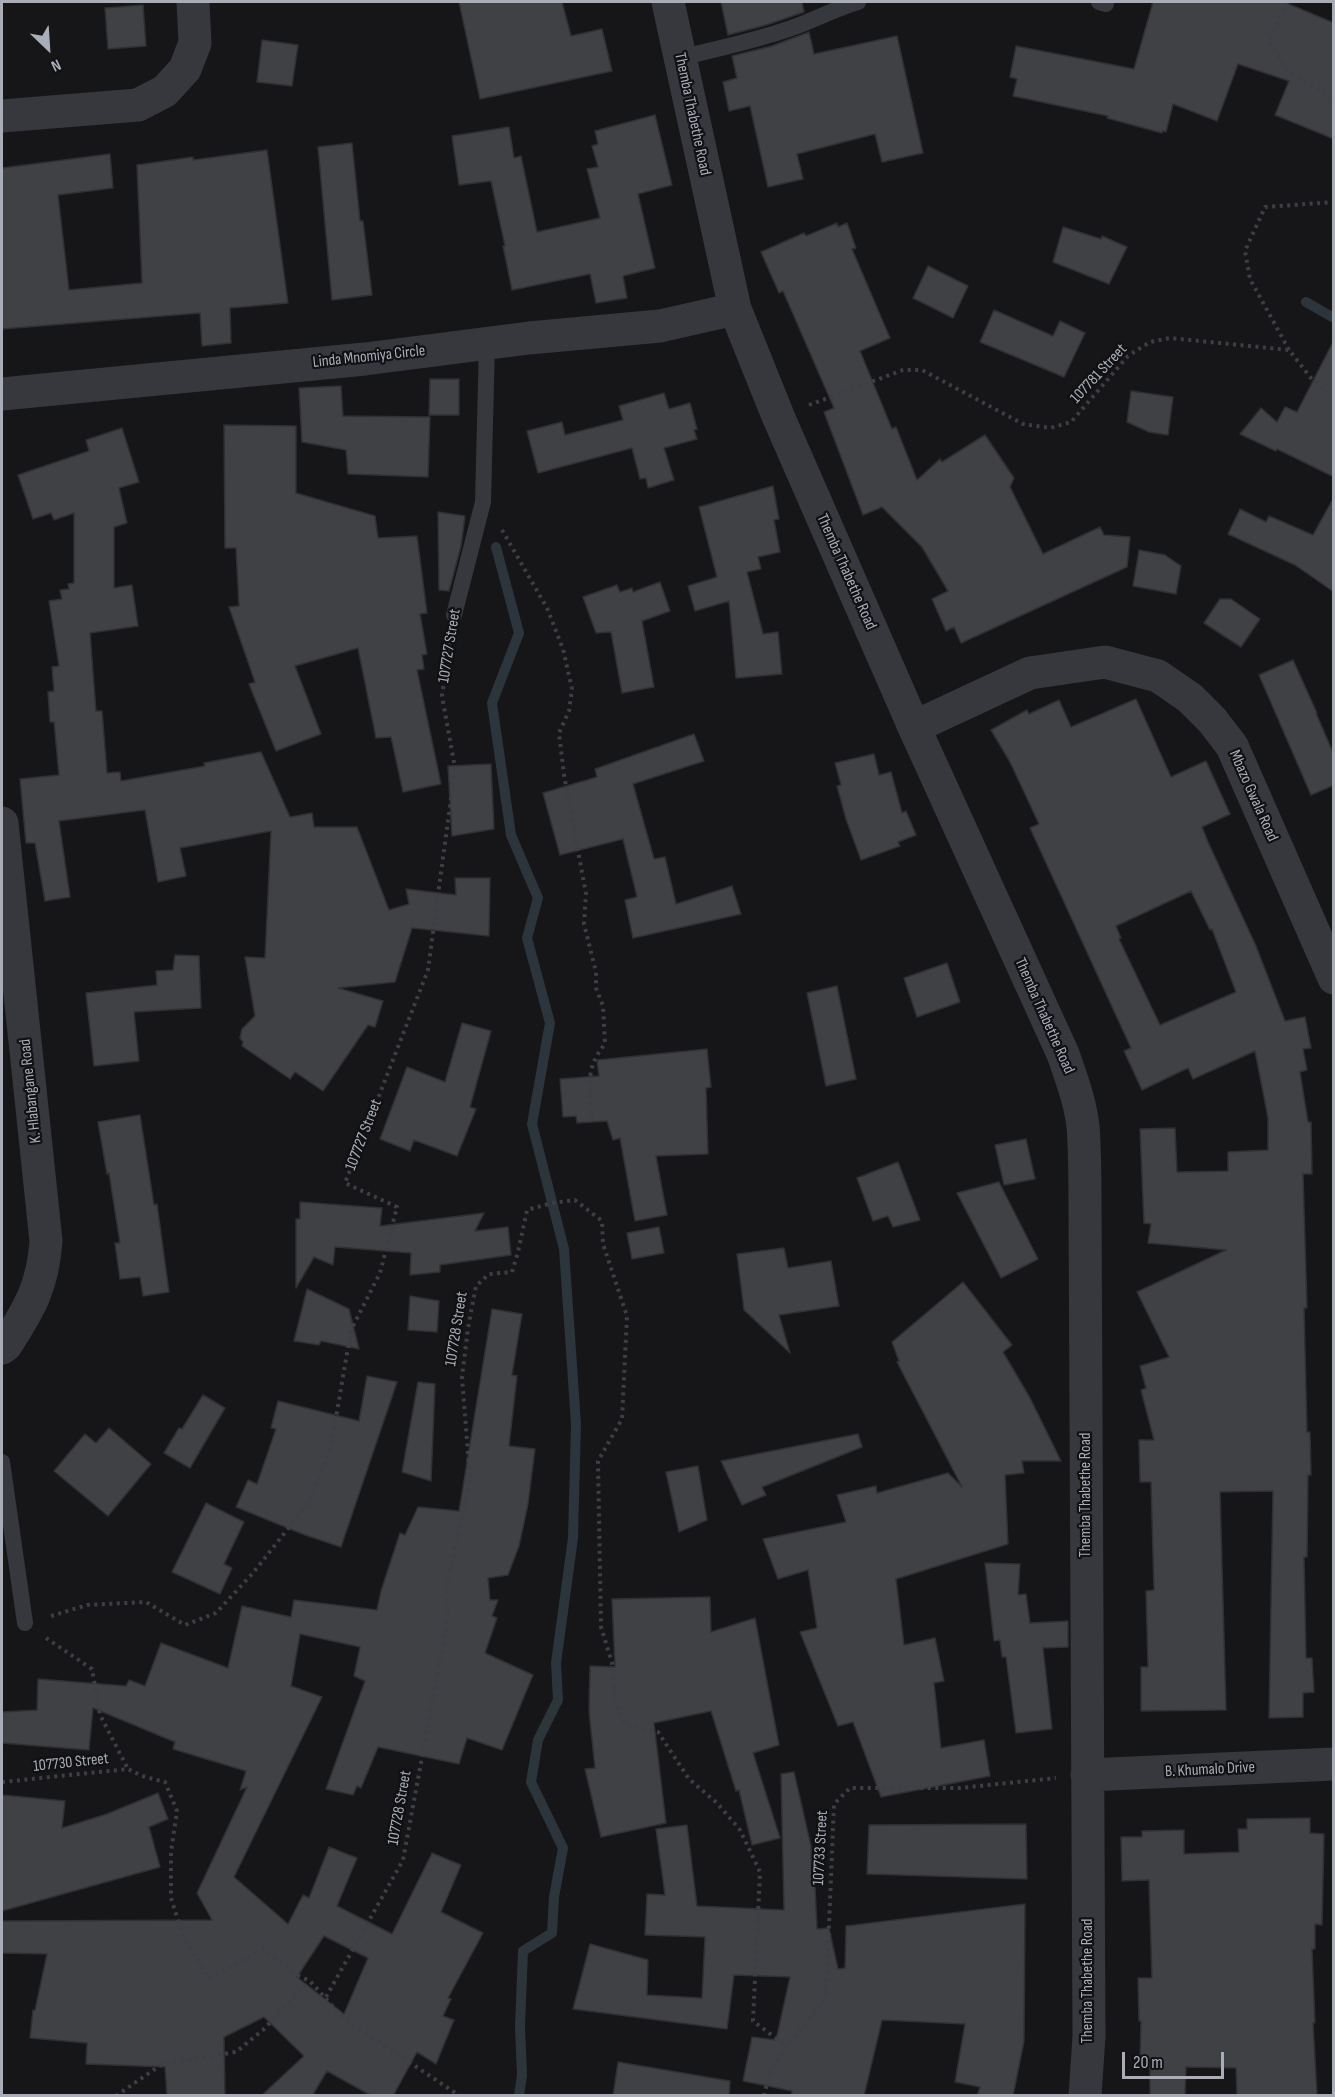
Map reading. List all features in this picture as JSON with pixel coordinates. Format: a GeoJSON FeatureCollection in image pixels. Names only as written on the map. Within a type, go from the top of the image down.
{"type":"FeatureCollection","features":[{"type":"Feature","properties":{"kind":"street"},"geometry":{"type":"LineString","coordinates":[[2,116],[138,105],[165,91],[185,69],[195,43],[193,2]]}},
{"type":"Feature","properties":{"kind":"street","name":"Themba Thabethe Road"},"geometry":{"type":"LineString","coordinates":[[668,2],[735,309],[778,416],[914,727],[1063,1054],[1074,1085],[1083,1126],[1089,2036],[1085,2096]]}},
{"type":"Feature","properties":{"kind":"street","name":"Linda Mnomiya Circle"},"geometry":{"type":"LineString","coordinates":[[2,394],[365,359],[487,343],[660,326],[735,309]]}},
{"type":"Feature","properties":{"kind":"street","name":"Mbazo Gwala Road"},"geometry":{"type":"LineString","coordinates":[[914,727],[1030,673],[1105,662],[1158,675],[1190,698],[1212,720],[1232,746],[1334,978]]}},
{"type":"Feature","properties":{"kind":"street","name":"K. Hlabangane Road"},"geometry":{"type":"LineString","coordinates":[[2,824],[46,1241],[40,1282],[32,1303],[2,1348]]}},
{"type":"Feature","properties":{"kind":"street","name":"B. Khumalo Drive"},"geometry":{"type":"LineString","coordinates":[[1087,1775],[1334,1764]]}},
{"type":"Feature","properties":{"kind":"lane"},"geometry":{"type":"LineString","coordinates":[[680,58],[753,40],[797,26],[858,2]]}},
{"type":"Feature","properties":{"kind":"lane","name":"107727 Street"},"geometry":{"type":"LineString","coordinates":[[454,615],[483,502],[487,343]]}},
{"type":"Feature","properties":{"kind":"lane"},"geometry":{"type":"LineString","coordinates":[[2,1462],[25,1623]]}},
{"type":"Feature","properties":{"kind":"path"},"geometry":{"type":"LineString","coordinates":[[1287,2],[1269,40],[1286,70],[1334,98]]}},
{"type":"Feature","properties":{"kind":"path"},"geometry":{"type":"LineString","coordinates":[[1334,202],[1265,207],[1245,251],[1250,279],[1289,350],[1311,378],[1334,397]]}},
{"type":"Feature","properties":{"kind":"path","name":"107781 Street"},"geometry":{"type":"LineString","coordinates":[[778,416],[903,370],[922,370],[1023,424],[1050,428],[1071,422],[1128,356],[1150,342],[1170,338],[1289,350]]}},
{"type":"Feature","properties":{"kind":"path"},"geometry":{"type":"LineString","coordinates":[[483,502],[509,540],[547,608],[563,649],[572,689],[569,711],[559,733],[564,775],[586,894],[584,924],[596,972],[596,988],[603,1006],[605,1044],[595,1056],[590,1070],[592,1123]]}},
{"type":"Feature","properties":{"kind":"path","name":"107727 Street"},"geometry":{"type":"LineString","coordinates":[[25,1623],[87,1605],[146,1602],[184,1625],[216,1613],[253,1573],[309,1502],[331,1447],[351,1330],[380,1273],[397,1207],[345,1183],[428,970],[454,768],[442,696],[454,615]]}},
{"type":"Feature","properties":{"kind":"path","name":"107728 Street"},"geometry":{"type":"LineString","coordinates":[[326,1997],[403,1860],[448,1617],[447,1584],[470,1479],[462,1377],[476,1286],[489,1274],[512,1272],[527,1210],[575,1200],[602,1221],[603,1244],[627,1316],[622,1419],[598,1461],[601,1628],[612,1663],[615,1701],[625,1724],[658,1732],[689,1779],[717,1803],[740,1830],[760,1872],[753,2021],[786,2046]]}},
{"type":"Feature","properties":{"kind":"path"},"geometry":{"type":"LineString","coordinates":[[25,1623],[92,1669],[100,1715],[129,1769]]}},
{"type":"Feature","properties":{"kind":"path","name":"107730 Street"},"geometry":{"type":"LineString","coordinates":[[2,1782],[129,1769],[142,1776],[165,1782],[177,1811],[171,1852],[171,1898],[183,1936],[209,1979],[263,1949],[299,1976],[310,1981]]}},
{"type":"Feature","properties":{"kind":"path","name":"107733 Street"},"geometry":{"type":"LineString","coordinates":[[764,2096],[769,2075],[786,2046],[826,1999],[834,1804],[850,1788],[960,1788],[1087,1775]]}},
{"type":"Feature","properties":{"kind":"path"},"geometry":{"type":"LineString","coordinates":[[116,2096],[162,2064],[236,2052],[262,2030],[310,1981],[343,2018],[460,2096]]}},
{"type":"Feature","properties":{"kind":"building"},"geometry":{"type":"Polygon","coordinates":[[[459,2],[562,2],[571,36],[602,29],[612,71],[480,99],[459,2]]]}},
{"type":"Feature","properties":{"kind":"building"},"geometry":{"type":"Polygon","coordinates":[[[721,2],[802,2],[804,12],[728,35],[721,2]]]}},
{"type":"Feature","properties":{"kind":"building"},"geometry":{"type":"Polygon","coordinates":[[[1153,2],[1284,2],[1334,23],[1334,139],[1275,115],[1289,81],[1238,64],[1217,121],[1173,104],[1166,132],[1162,133],[1107,118],[1108,116],[1013,96],[1017,79],[1010,77],[1016,46],[1134,69],[1153,2]]]}},
{"type":"Feature","properties":{"kind":"building"},"geometry":{"type":"Polygon","coordinates":[[[143,5],[146,46],[108,49],[105,8],[143,5]]]}},
{"type":"Feature","properties":{"kind":"building"},"geometry":{"type":"Polygon","coordinates":[[[809,32],[814,54],[897,36],[923,153],[882,162],[875,134],[797,154],[803,179],[768,187],[750,106],[729,111],[723,82],[737,78],[732,56],[772,46],[809,32]]]}},
{"type":"Feature","properties":{"kind":"building"},"geometry":{"type":"Polygon","coordinates":[[[262,40],[298,45],[292,86],[257,82],[262,40]]]}},
{"type":"Feature","properties":{"kind":"building"},"geometry":{"type":"Polygon","coordinates":[[[655,115],[672,185],[638,194],[655,268],[623,276],[627,298],[596,303],[590,274],[512,290],[491,181],[459,185],[452,136],[509,127],[514,158],[521,156],[537,232],[600,218],[587,169],[598,167],[592,146],[598,144],[595,131],[655,115]]]}},
{"type":"Feature","properties":{"kind":"building"},"geometry":{"type":"Polygon","coordinates":[[[352,143],[360,221],[363,221],[372,295],[332,300],[318,147],[352,143]]]}},
{"type":"Feature","properties":{"kind":"building"},"geometry":{"type":"Polygon","coordinates":[[[267,150],[288,303],[230,308],[231,343],[202,346],[200,313],[2,329],[2,168],[110,154],[113,188],[58,195],[69,290],[142,283],[137,165],[267,150]]]}},
{"type":"Feature","properties":{"kind":"building"},"geometry":{"type":"Polygon","coordinates":[[[837,223],[838,227],[847,223],[856,248],[852,249],[890,338],[860,351],[892,429],[896,427],[917,480],[940,459],[942,462],[985,435],[1014,478],[1010,487],[1043,554],[1100,527],[1104,535],[1130,537],[1127,567],[961,643],[954,627],[946,631],[932,599],[948,591],[922,547],[882,507],[863,515],[824,412],[834,408],[783,291],[779,293],[761,252],[804,233],[806,236],[837,223]]]}},
{"type":"Feature","properties":{"kind":"building"},"geometry":{"type":"Polygon","coordinates":[[[1063,227],[1101,239],[1102,236],[1127,247],[1109,284],[1053,262],[1063,227]]]}},
{"type":"Feature","properties":{"kind":"building"},"geometry":{"type":"Polygon","coordinates":[[[928,266],[968,286],[953,318],[913,298],[928,266]]]}},
{"type":"Feature","properties":{"kind":"building"},"geometry":{"type":"Polygon","coordinates":[[[994,310],[1053,336],[1060,321],[1085,333],[1064,377],[980,342],[994,310]]]}},
{"type":"Feature","properties":{"kind":"building"},"geometry":{"type":"Polygon","coordinates":[[[1334,340],[1334,477],[1240,434],[1261,408],[1277,422],[1285,407],[1297,412],[1334,340]]]}},
{"type":"Feature","properties":{"kind":"building"},"geometry":{"type":"Polygon","coordinates":[[[430,379],[459,379],[459,415],[429,415],[430,379]]]}},
{"type":"Feature","properties":{"kind":"building"},"geometry":{"type":"Polygon","coordinates":[[[341,386],[343,416],[430,417],[428,477],[348,474],[346,450],[302,442],[299,388],[341,386]]]}},
{"type":"Feature","properties":{"kind":"building"},"geometry":{"type":"Polygon","coordinates":[[[1131,391],[1173,397],[1168,435],[1149,432],[1127,422],[1131,391]]]}},
{"type":"Feature","properties":{"kind":"building"},"geometry":{"type":"Polygon","coordinates":[[[664,393],[669,409],[690,403],[697,429],[694,430],[697,439],[664,448],[674,480],[648,488],[646,478],[640,479],[632,448],[538,473],[527,431],[562,422],[565,435],[623,420],[619,406],[664,393]]]}},
{"type":"Feature","properties":{"kind":"building"},"geometry":{"type":"Polygon","coordinates":[[[224,425],[296,426],[296,493],[375,516],[378,538],[417,536],[427,613],[420,614],[427,654],[422,655],[424,669],[417,670],[441,784],[403,792],[391,737],[376,738],[358,648],[295,666],[321,734],[276,751],[249,684],[255,682],[229,607],[239,606],[236,548],[225,548],[224,425]]]}},
{"type":"Feature","properties":{"kind":"building"},"geometry":{"type":"Polygon","coordinates":[[[122,428],[139,482],[119,488],[127,523],[114,527],[114,588],[132,585],[138,626],[90,633],[96,711],[102,711],[107,773],[120,772],[121,781],[205,766],[204,763],[261,752],[290,817],[312,813],[314,827],[357,827],[389,910],[409,904],[406,889],[456,895],[455,878],[490,878],[489,936],[412,928],[395,982],[338,988],[383,1001],[375,1027],[368,1025],[323,1091],[295,1072],[290,1079],[242,1046],[243,1042],[240,1038],[242,1029],[255,1016],[245,957],[265,958],[271,831],[180,848],[186,876],[158,882],[145,810],[59,821],[70,897],[45,901],[35,843],[26,843],[20,779],[59,775],[54,722],[50,722],[48,692],[54,691],[52,667],[59,666],[49,601],[62,599],[60,590],[69,589],[68,584],[74,583],[74,513],[54,520],[51,513],[33,519],[18,475],[89,451],[86,440],[122,428]]]}},
{"type":"Feature","properties":{"kind":"building"},"geometry":{"type":"Polygon","coordinates":[[[773,486],[779,519],[774,520],[780,552],[758,557],[761,569],[747,572],[763,634],[778,632],[782,674],[736,678],[729,601],[695,611],[688,586],[717,577],[699,507],[773,486]]]}},
{"type":"Feature","properties":{"kind":"building"},"geometry":{"type":"Polygon","coordinates":[[[1334,497],[1334,592],[1295,565],[1228,534],[1240,509],[1266,522],[1269,516],[1313,535],[1334,497]]]}},
{"type":"Feature","properties":{"kind":"building"},"geometry":{"type":"Polygon","coordinates":[[[438,512],[465,516],[461,546],[449,591],[439,590],[438,512]]]}},
{"type":"Feature","properties":{"kind":"building"},"geometry":{"type":"Polygon","coordinates":[[[1139,550],[1165,555],[1181,566],[1176,594],[1133,586],[1139,550]]]}},
{"type":"Feature","properties":{"kind":"building"},"geometry":{"type":"Polygon","coordinates":[[[660,582],[670,611],[642,621],[654,687],[622,693],[611,632],[596,633],[583,597],[617,585],[620,592],[632,588],[633,592],[660,582]]]}},
{"type":"Feature","properties":{"kind":"building"},"geometry":{"type":"Polygon","coordinates":[[[1220,599],[1231,599],[1260,619],[1241,647],[1204,623],[1220,599]]]}},
{"type":"Feature","properties":{"kind":"building"},"geometry":{"type":"Polygon","coordinates":[[[1293,660],[1334,755],[1334,785],[1311,795],[1259,675],[1293,660]]]}},
{"type":"Feature","properties":{"kind":"building"},"geometry":{"type":"Polygon","coordinates":[[[1136,699],[1171,777],[1206,761],[1230,814],[1202,827],[1256,946],[1285,1021],[1305,1017],[1311,1048],[1303,1049],[1307,1070],[1300,1072],[1308,1122],[1311,1122],[1312,1174],[1303,1174],[1307,1308],[1304,1308],[1307,1432],[1310,1432],[1311,1475],[1308,1475],[1307,1557],[1304,1557],[1306,1658],[1312,1658],[1314,1692],[1303,1693],[1303,1717],[1269,1718],[1273,1491],[1220,1492],[1226,1710],[1141,1711],[1141,1667],[1148,1667],[1146,1591],[1154,1590],[1151,1482],[1140,1482],[1139,1440],[1154,1440],[1141,1390],[1146,1388],[1140,1366],[1169,1357],[1137,1292],[1226,1250],[1148,1243],[1151,1224],[1144,1223],[1140,1129],[1175,1128],[1177,1172],[1228,1171],[1228,1152],[1268,1150],[1268,1118],[1255,1051],[1193,1079],[1188,1068],[1142,1090],[1124,1051],[1131,1048],[1030,828],[1039,824],[1010,762],[991,730],[1027,710],[1029,714],[1059,700],[1071,727],[1136,699]],[[1191,891],[1116,926],[1121,938],[1119,939],[1160,1025],[1236,992],[1212,929],[1210,930],[1191,891]]]}},
{"type":"Feature","properties":{"kind":"building"},"geometry":{"type":"Polygon","coordinates":[[[694,734],[704,761],[633,784],[654,859],[665,857],[676,904],[732,886],[741,914],[633,938],[625,900],[637,897],[623,839],[560,855],[543,793],[597,777],[595,769],[694,734]]]}},
{"type":"Feature","properties":{"kind":"building"},"geometry":{"type":"Polygon","coordinates":[[[874,754],[879,775],[891,772],[902,813],[906,811],[916,835],[898,842],[900,846],[861,860],[837,786],[841,785],[835,763],[874,754]]]}},
{"type":"Feature","properties":{"kind":"building"},"geometry":{"type":"Polygon","coordinates":[[[491,764],[494,829],[452,836],[448,766],[491,764]]]}},
{"type":"Feature","properties":{"kind":"building"},"geometry":{"type":"Polygon","coordinates":[[[175,955],[199,956],[201,1008],[134,1012],[139,1061],[94,1066],[86,993],[157,985],[156,971],[173,970],[175,955]]]}},
{"type":"Feature","properties":{"kind":"building"},"geometry":{"type":"Polygon","coordinates":[[[947,963],[960,1002],[917,1017],[904,978],[947,963]]]}},
{"type":"Feature","properties":{"kind":"building"},"geometry":{"type":"Polygon","coordinates":[[[837,986],[856,1079],[826,1086],[807,993],[837,986]]]}},
{"type":"Feature","properties":{"kind":"building"},"geometry":{"type":"Polygon","coordinates":[[[462,1023],[491,1031],[470,1107],[476,1109],[457,1156],[414,1140],[410,1151],[380,1139],[407,1067],[445,1082],[462,1023]]]}},
{"type":"Feature","properties":{"kind":"building"},"geometry":{"type":"Polygon","coordinates":[[[707,1049],[711,1087],[706,1088],[708,1154],[656,1156],[667,1215],[635,1221],[620,1138],[613,1140],[607,1121],[577,1123],[576,1116],[563,1117],[560,1079],[599,1076],[597,1060],[707,1049]]]}},
{"type":"Feature","properties":{"kind":"building"},"geometry":{"type":"Polygon","coordinates":[[[140,1115],[154,1205],[157,1204],[169,1292],[143,1296],[140,1277],[120,1279],[115,1243],[120,1243],[98,1122],[140,1115]]]}},
{"type":"Feature","properties":{"kind":"building"},"geometry":{"type":"Polygon","coordinates":[[[1026,1139],[1035,1179],[1004,1185],[995,1145],[1026,1139]]]}},
{"type":"Feature","properties":{"kind":"building"},"geometry":{"type":"Polygon","coordinates":[[[898,1162],[920,1220],[893,1227],[888,1216],[873,1221],[857,1178],[898,1162]]]}},
{"type":"Feature","properties":{"kind":"building"},"geometry":{"type":"Polygon","coordinates":[[[999,1182],[1038,1259],[1001,1278],[957,1193],[999,1182]]]}},
{"type":"Feature","properties":{"kind":"building"},"geometry":{"type":"Polygon","coordinates":[[[300,1202],[382,1208],[380,1226],[484,1213],[475,1231],[508,1227],[511,1255],[440,1265],[440,1272],[410,1275],[411,1253],[335,1247],[333,1265],[314,1257],[296,1288],[296,1219],[300,1219],[300,1202]]]}},
{"type":"Feature","properties":{"kind":"building"},"geometry":{"type":"Polygon","coordinates":[[[659,1227],[664,1253],[632,1259],[627,1233],[659,1227]]]}},
{"type":"Feature","properties":{"kind":"building"},"geometry":{"type":"Polygon","coordinates":[[[784,1248],[788,1268],[831,1261],[839,1306],[779,1315],[790,1353],[744,1310],[737,1254],[784,1248]]]}},
{"type":"Feature","properties":{"kind":"building"},"geometry":{"type":"Polygon","coordinates":[[[963,1282],[1012,1345],[1003,1352],[1030,1398],[1061,1461],[1022,1461],[1024,1473],[1005,1475],[1008,1544],[896,1579],[904,1645],[935,1638],[944,1681],[934,1683],[941,1748],[984,1740],[990,1776],[881,1797],[853,1722],[838,1726],[800,1632],[817,1628],[808,1570],[778,1579],[763,1539],[846,1522],[837,1495],[876,1486],[877,1493],[948,1473],[962,1487],[897,1362],[899,1361],[892,1342],[963,1282]]]}},
{"type":"Feature","properties":{"kind":"building"},"geometry":{"type":"Polygon","coordinates":[[[307,1289],[349,1309],[359,1349],[321,1341],[319,1345],[294,1341],[307,1289]]]}},
{"type":"Feature","properties":{"kind":"building"},"geometry":{"type":"Polygon","coordinates":[[[410,1296],[439,1301],[437,1332],[408,1330],[410,1296]]]}},
{"type":"Feature","properties":{"kind":"building"},"geometry":{"type":"Polygon","coordinates":[[[492,1309],[522,1314],[512,1375],[517,1376],[509,1446],[535,1449],[528,1504],[519,1546],[508,1575],[488,1578],[490,1600],[498,1600],[492,1616],[497,1618],[485,1653],[533,1675],[502,1750],[467,1738],[459,1764],[378,1747],[361,1788],[357,1786],[353,1795],[326,1789],[365,1681],[354,1676],[360,1647],[300,1634],[291,1686],[322,1697],[234,1877],[288,1924],[303,1895],[309,1898],[329,1847],[357,1858],[337,1906],[392,1934],[432,1853],[461,1865],[441,1912],[483,1933],[448,1998],[451,1999],[443,2016],[454,2020],[436,2064],[417,2052],[393,2096],[372,2096],[327,2071],[312,2096],[261,2096],[304,2056],[264,2017],[224,2037],[225,2096],[167,2096],[165,2067],[86,2064],[87,2043],[30,2038],[33,2010],[35,2010],[47,1954],[2,1953],[2,1921],[212,1920],[197,1893],[247,1787],[240,1790],[246,1771],[173,1749],[175,1742],[93,1708],[89,1750],[2,1743],[2,1712],[37,1710],[38,1679],[126,1686],[129,1680],[145,1686],[161,1643],[228,1668],[242,1606],[291,1617],[294,1600],[377,1610],[400,1533],[405,1535],[418,1507],[459,1511],[492,1309]],[[324,1936],[297,1977],[344,2014],[368,1958],[324,1936]]]}},
{"type":"Feature","properties":{"kind":"building"},"geometry":{"type":"Polygon","coordinates":[[[367,1376],[397,1382],[341,1547],[236,1507],[248,1480],[257,1484],[276,1429],[271,1428],[278,1401],[359,1421],[367,1376]]]}},
{"type":"Feature","properties":{"kind":"building"},"geometry":{"type":"Polygon","coordinates":[[[418,1382],[435,1384],[431,1481],[402,1472],[418,1382]]]}},
{"type":"Feature","properties":{"kind":"building"},"geometry":{"type":"Polygon","coordinates":[[[203,1395],[225,1408],[190,1468],[164,1453],[203,1395]]]}},
{"type":"Feature","properties":{"kind":"building"},"geometry":{"type":"Polygon","coordinates":[[[109,1428],[151,1464],[108,1516],[54,1471],[85,1434],[96,1443],[109,1428]]]}},
{"type":"Feature","properties":{"kind":"building"},"geometry":{"type":"Polygon","coordinates":[[[858,1434],[862,1447],[762,1487],[766,1495],[742,1505],[721,1461],[858,1434]]]}},
{"type":"Feature","properties":{"kind":"building"},"geometry":{"type":"Polygon","coordinates":[[[698,1466],[707,1520],[679,1532],[666,1472],[698,1466]]]}},
{"type":"Feature","properties":{"kind":"building"},"geometry":{"type":"Polygon","coordinates":[[[206,1503],[244,1522],[224,1564],[232,1568],[220,1594],[172,1572],[206,1503]]]}},
{"type":"Feature","properties":{"kind":"building"},"geometry":{"type":"Polygon","coordinates":[[[985,1563],[1020,1564],[1018,1595],[1026,1594],[1030,1623],[1068,1621],[1068,1647],[1043,1648],[1052,1729],[1016,1733],[1006,1657],[1002,1657],[1000,1640],[994,1641],[985,1563]]]}},
{"type":"Feature","properties":{"kind":"building"},"geometry":{"type":"Polygon","coordinates":[[[710,1597],[711,1632],[755,1618],[779,1745],[753,1753],[780,1838],[752,1845],[739,1790],[736,1791],[711,1711],[654,1723],[666,1823],[601,1837],[585,1769],[595,1768],[589,1711],[590,1666],[615,1667],[612,1599],[710,1597]]]}},
{"type":"Feature","properties":{"kind":"building"},"geometry":{"type":"Polygon","coordinates":[[[794,1772],[811,1846],[812,1886],[815,1886],[817,1929],[829,1928],[838,1969],[845,1968],[846,1926],[1025,1904],[1024,2041],[1013,2096],[977,2096],[980,2087],[955,2082],[965,2024],[882,2020],[864,2096],[791,2096],[792,2091],[743,2081],[752,2037],[776,2040],[790,1977],[734,1975],[727,2029],[573,2009],[590,1944],[648,1960],[647,1995],[702,1998],[705,1937],[645,1935],[647,1894],[665,1895],[656,1829],[687,1825],[697,1906],[784,1910],[781,1774],[794,1772]]]}},
{"type":"Feature","properties":{"kind":"building"},"geometry":{"type":"Polygon","coordinates":[[[158,1793],[168,1819],[149,1827],[160,1867],[2,1911],[2,1795],[65,1801],[62,1828],[107,1814],[158,1793]]]}},
{"type":"Feature","properties":{"kind":"building"},"geometry":{"type":"Polygon","coordinates":[[[1310,1818],[1310,1833],[1324,1834],[1322,1925],[1315,1924],[1315,1949],[1312,1949],[1317,2095],[1237,2096],[1236,2068],[1186,2067],[1185,2096],[1150,2096],[1150,2061],[1140,2061],[1141,2021],[1139,2021],[1138,1978],[1152,1978],[1149,1880],[1122,1881],[1121,1837],[1142,1837],[1142,1831],[1184,1830],[1184,1854],[1239,1852],[1238,1829],[1247,1829],[1247,1819],[1310,1818]]]}},
{"type":"Feature","properties":{"kind":"building"},"geometry":{"type":"Polygon","coordinates":[[[1026,1824],[1027,1879],[867,1874],[869,1825],[1026,1824]]]}},
{"type":"Feature","properties":{"kind":"building"},"geometry":{"type":"Polygon","coordinates":[[[618,2062],[730,2081],[729,2096],[613,2096],[618,2062]]]}},
{"type":"Feature","properties":{"kind":"waterway"},"geometry":{"type":"LineString","coordinates":[[1306,302],[1334,318]]}},
{"type":"Feature","properties":{"kind":"waterway"},"geometry":{"type":"LineString","coordinates":[[496,547],[519,633],[492,703],[511,835],[538,898],[527,938],[550,1023],[532,1124],[564,1249],[576,1424],[573,1538],[556,1663],[558,1700],[538,1740],[531,1782],[563,1848],[554,1897],[552,1933],[523,1951],[520,2026],[522,2075],[519,2096]]}}]}
